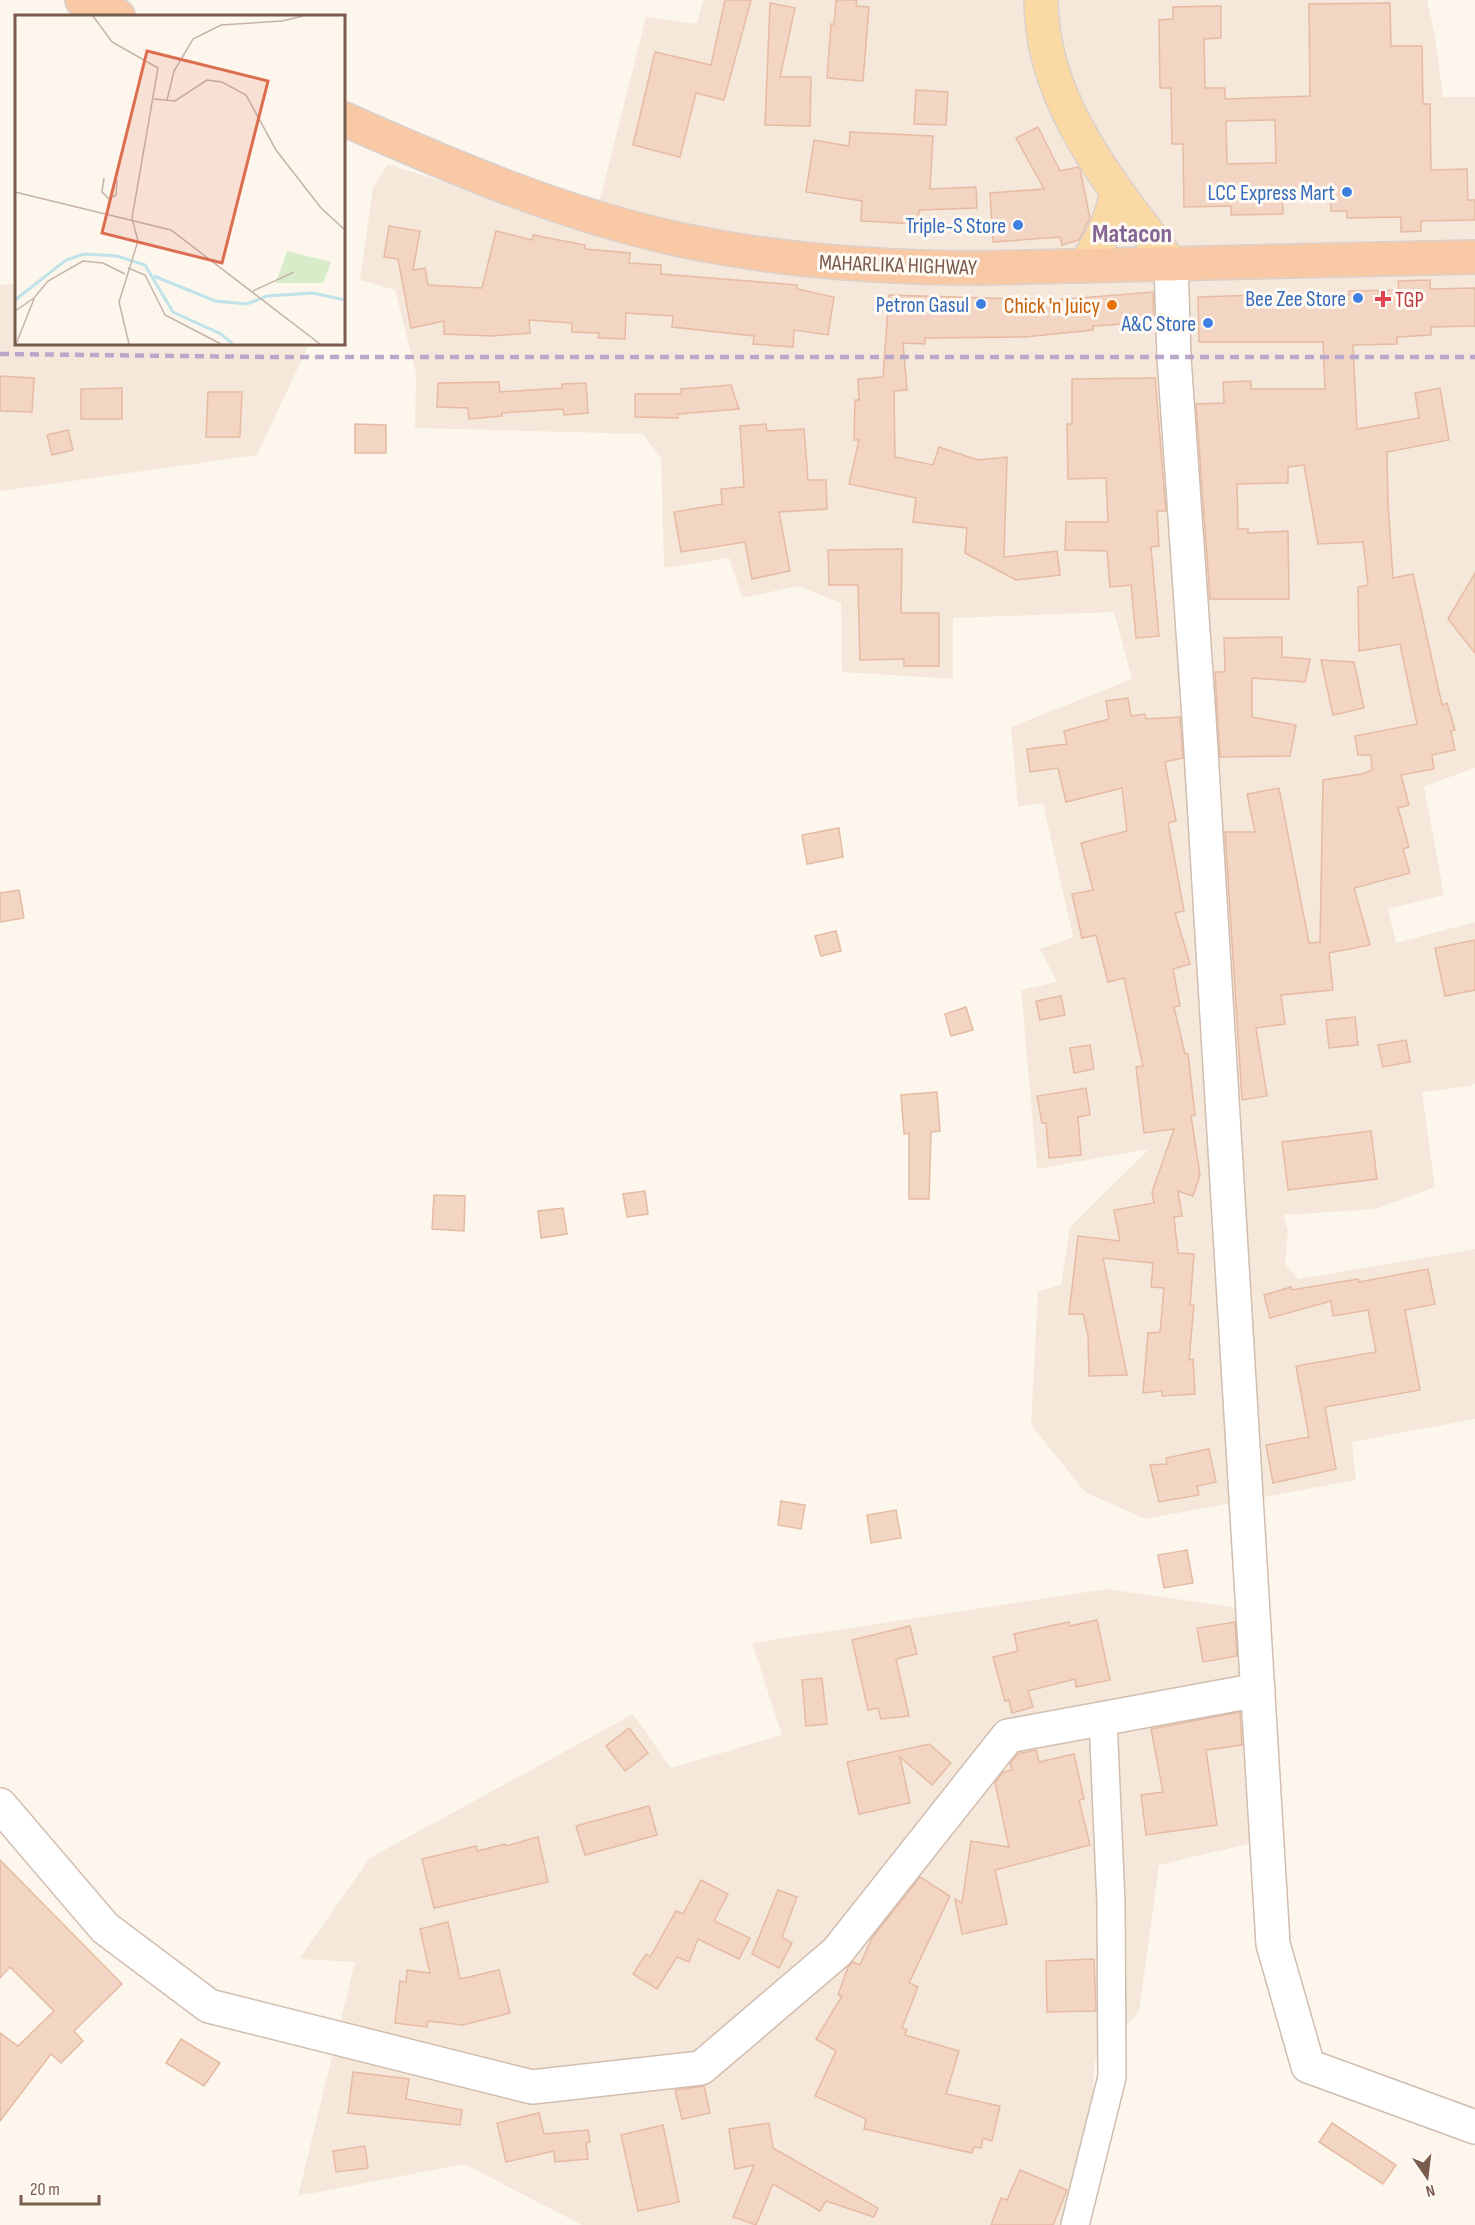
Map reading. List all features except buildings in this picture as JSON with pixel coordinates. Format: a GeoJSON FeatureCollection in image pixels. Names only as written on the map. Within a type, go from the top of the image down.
{"type":"FeatureCollection","features":[{"type":"Feature","properties":{"kind":"highway"},"geometry":{"type":"LineString","coordinates":[[82,0],[116,15]]}},
{"type":"Feature","properties":{"kind":"highway","name":"MAHARLIKA HIGHWAY"},"geometry":{"type":"LineString","coordinates":[[345,119],[451,167],[611,222],[685,240],[744,251],[860,265],[911,268],[1475,257]]}},
{"type":"Feature","properties":{"kind":"main road"},"geometry":{"type":"LineString","coordinates":[[1041,0],[1044,37],[1055,81],[1071,116],[1117,192],[1171,264]]}},
{"type":"Feature","properties":{"kind":"main road"},"geometry":{"type":"LineString","coordinates":[[1085,266],[1112,218],[1117,192]]}},
{"type":"Feature","properties":{"kind":"street"},"geometry":{"type":"LineString","coordinates":[[1171,264],[1174,357],[1203,777],[1273,1944],[1308,2066],[1475,2127]]}},
{"type":"Feature","properties":{"kind":"street"},"geometry":{"type":"LineString","coordinates":[[0,1805],[105,1928],[209,2006],[531,2087],[701,2068],[837,1952],[1008,1736],[1258,1690]]}},
{"type":"Feature","properties":{"kind":"street"},"geometry":{"type":"LineString","coordinates":[[1076,2225],[1112,2077],[1111,1903],[1103,1719]]}},
{"type":"Feature","properties":{"kind":"shaded area"},"geometry":{"type":"Polygon","coordinates":[[[703,0],[1427,0],[1435,37],[1443,97],[1475,97],[1475,768],[1424,786],[1444,895],[1388,909],[1396,943],[1475,922],[1475,1083],[1470,1086],[1422,1092],[1435,1187],[1375,1209],[1284,1215],[1288,1232],[1285,1264],[1299,1279],[1475,1249],[1475,1419],[1352,1442],[1356,1480],[1145,1519],[1085,1492],[1031,1425],[1038,1291],[1061,1285],[1070,1227],[1149,1149],[1037,1169],[1021,990],[1057,982],[1040,949],[1073,937],[1043,803],[1018,807],[1011,727],[1132,679],[1114,612],[953,618],[953,679],[842,672],[841,603],[798,586],[742,598],[729,558],[664,568],[661,458],[643,434],[415,428],[416,373],[395,290],[360,280],[373,188],[388,164],[592,231],[646,17],[697,24],[703,0]]]}},
{"type":"Feature","properties":{"kind":"shaded area"},"geometry":{"type":"Polygon","coordinates":[[[15,284],[15,345],[309,345],[257,455],[0,491],[0,285],[15,284]]]}},
{"type":"Feature","properties":{"kind":"shaded area"},"geometry":{"type":"Polygon","coordinates":[[[1107,1589],[1246,1609],[1269,1839],[1159,1865],[1139,2012],[1095,2060],[1091,2119],[1066,2225],[582,2225],[464,2164],[298,2196],[355,1962],[299,1959],[370,1858],[633,1714],[671,1768],[782,1735],[752,1643],[1107,1589]]]}},
{"type":"Feature","properties":{"kind":"railway"},"geometry":{"type":"LineString","coordinates":[[0,354],[272,357],[1475,357]]}},
{"type":"Feature","properties":{"kind":"place","name":"LCC Express Mart"},"geometry":{"type":"Point","coordinates":[1347,192]}},
{"type":"Feature","properties":{"kind":"place","name":"Triple-S Store"},"geometry":{"type":"Point","coordinates":[1018,225]}},
{"type":"Feature","properties":{"kind":"place","name":"Bee Zee Store"},"geometry":{"type":"Point","coordinates":[1358,298]}},
{"type":"Feature","properties":{"kind":"place","name":"TGP"},"geometry":{"type":"Point","coordinates":[1383,299]}},
{"type":"Feature","properties":{"kind":"place","name":"Petron Gasul"},"geometry":{"type":"Point","coordinates":[981,304]}},
{"type":"Feature","properties":{"kind":"place","name":"Chick 'n Juicy"},"geometry":{"type":"Point","coordinates":[1112,305]}},
{"type":"Feature","properties":{"kind":"place","name":"A&C Store"},"geometry":{"type":"Point","coordinates":[1208,323]}},
{"type":"Feature","properties":{"kind":"district","name":"Matacon"},"geometry":{"type":"Point","coordinates":[1132,233]}}]}
